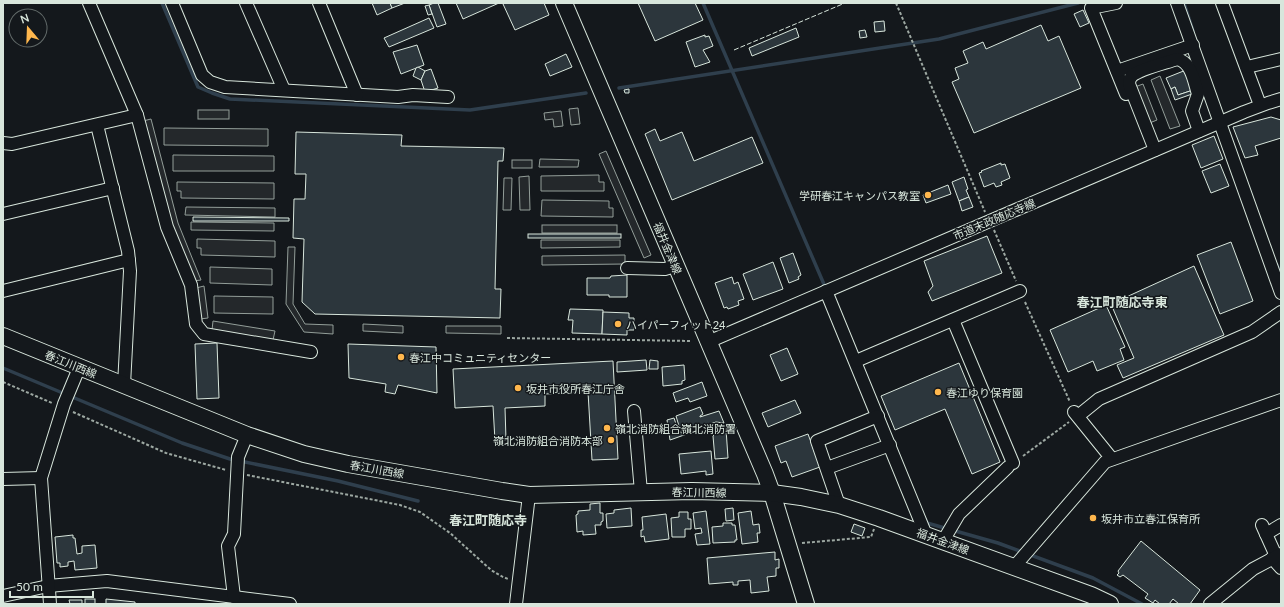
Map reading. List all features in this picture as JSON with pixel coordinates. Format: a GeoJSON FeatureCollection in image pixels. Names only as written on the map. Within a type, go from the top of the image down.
{"type":"FeatureCollection","features":[{"type":"Feature","properties":{"kind":"main road","name":"福井金津線"},"geometry":{"type":"LineString","coordinates":[[564,3],[772,493],[806,604]]}},
{"type":"Feature","properties":{"kind":"main road","name":"春江川西線"},"geometry":{"type":"LineString","coordinates":[[3,336],[247,435],[304,454],[348,464],[502,491],[529,494],[692,491],[772,493]]}},
{"type":"Feature","properties":{"kind":"main road","name":"福井金津線"},"geometry":{"type":"LineString","coordinates":[[772,493],[839,505],[879,518],[1091,595],[1110,604]]}},
{"type":"Feature","properties":{"kind":"street"},"geometry":{"type":"LineString","coordinates":[[89,3],[137,115],[167,227],[191,285],[196,324],[204,334],[311,352]]}},
{"type":"Feature","properties":{"kind":"street"},"geometry":{"type":"LineString","coordinates":[[172,3],[202,75],[210,82],[225,87],[357,95],[398,97],[413,95],[448,98]]}},
{"type":"Feature","properties":{"kind":"street"},"geometry":{"type":"LineString","coordinates":[[246,3],[284,90]]}},
{"type":"Feature","properties":{"kind":"street"},"geometry":{"type":"LineString","coordinates":[[318,3],[357,95]]}},
{"type":"Feature","properties":{"kind":"street"},"geometry":{"type":"LineString","coordinates":[[1116,3],[1091,8],[1117,71],[1153,151]]}},
{"type":"Feature","properties":{"kind":"street"},"geometry":{"type":"LineString","coordinates":[[1177,3],[1281,293]]}},
{"type":"Feature","properties":{"kind":"street"},"geometry":{"type":"LineString","coordinates":[[1222,3],[1260,105]]}},
{"type":"Feature","properties":{"kind":"street"},"geometry":{"type":"LineString","coordinates":[[1117,71],[1193,45]]}},
{"type":"Feature","properties":{"kind":"street"},"geometry":{"type":"LineString","coordinates":[[1153,151],[1129,84],[1129,80],[1132,76],[1138,73],[1177,59],[1182,60],[1189,67],[1198,94],[1192,111],[1198,131]]}},
{"type":"Feature","properties":{"kind":"street"},"geometry":{"type":"LineString","coordinates":[[1247,67],[1281,59]]}},
{"type":"Feature","properties":{"kind":"street","name":"市道末政随応寺線"},"geometry":{"type":"LineString","coordinates":[[708,342],[1198,131],[1260,105],[1281,99]]}},
{"type":"Feature","properties":{"kind":"street"},"geometry":{"type":"LineString","coordinates":[[3,143],[12,144],[137,115]]}},
{"type":"Feature","properties":{"kind":"street"},"geometry":{"type":"LineString","coordinates":[[97,125],[129,260],[130,271],[124,385]]}},
{"type":"Feature","properties":{"kind":"street"},"geometry":{"type":"LineString","coordinates":[[3,214],[113,188]]}},
{"type":"Feature","properties":{"kind":"street"},"geometry":{"type":"LineString","coordinates":[[3,291],[129,260]]}},
{"type":"Feature","properties":{"kind":"street"},"geometry":{"type":"LineString","coordinates":[[627,268],[665,269],[675,266]]}},
{"type":"Feature","properties":{"kind":"street"},"geometry":{"type":"LineString","coordinates":[[826,291],[856,361],[926,535]]}},
{"type":"Feature","properties":{"kind":"street"},"geometry":{"type":"LineString","coordinates":[[856,361],[1020,291]]}},
{"type":"Feature","properties":{"kind":"street"},"geometry":{"type":"LineString","coordinates":[[1112,459],[1076,414],[1099,399],[1252,332],[1281,312]]}},
{"type":"Feature","properties":{"kind":"street"},"geometry":{"type":"LineString","coordinates":[[943,541],[959,514],[1011,465],[953,320]]}},
{"type":"Feature","properties":{"kind":"street"},"geometry":{"type":"LineString","coordinates":[[50,604],[41,478],[63,406],[79,368]]}},
{"type":"Feature","properties":{"kind":"street"},"geometry":{"type":"LineString","coordinates":[[1014,567],[1105,462],[1281,400]]}},
{"type":"Feature","properties":{"kind":"street"},"geometry":{"type":"LineString","coordinates":[[634,411],[641,492]]}},
{"type":"Feature","properties":{"kind":"street"},"geometry":{"type":"LineString","coordinates":[[839,505],[817,441],[878,416]]}},
{"type":"Feature","properties":{"kind":"street"},"geometry":{"type":"LineString","coordinates":[[234,597],[228,546],[234,534],[238,457],[247,435]]}},
{"type":"Feature","properties":{"kind":"street"},"geometry":{"type":"LineString","coordinates":[[827,468],[890,445]]}},
{"type":"Feature","properties":{"kind":"street"},"geometry":{"type":"LineString","coordinates":[[3,479],[41,478]]}},
{"type":"Feature","properties":{"kind":"street"},"geometry":{"type":"LineString","coordinates":[[516,604],[529,494]]}},
{"type":"Feature","properties":{"kind":"street"},"geometry":{"type":"LineString","coordinates":[[1281,525],[1264,530],[1281,568]]}},
{"type":"Feature","properties":{"kind":"street"},"geometry":{"type":"LineString","coordinates":[[1210,604],[1253,569],[1276,556]]}},
{"type":"Feature","properties":{"kind":"street"},"geometry":{"type":"LineString","coordinates":[[3,596],[48,586],[107,581],[263,602],[290,604]]}},
{"type":"Feature","properties":{"kind":"path"},"geometry":{"type":"LineString","coordinates":[[896,3],[1020,291],[1076,414],[1071,420],[1011,465]]}},
{"type":"Feature","properties":{"kind":"path"},"geometry":{"type":"LineString","coordinates":[[507,338],[691,341]]}},
{"type":"Feature","properties":{"kind":"path"},"geometry":{"type":"LineString","coordinates":[[3,382],[63,406],[166,453],[237,471],[400,505],[420,512],[450,533],[491,570],[503,577],[519,582]]}},
{"type":"Feature","properties":{"kind":"path"},"geometry":{"type":"LineString","coordinates":[[802,543],[871,536],[879,518]]}},
{"type":"Feature","properties":{"kind":"shaded area"},"geometry":{"type":"Polygon","coordinates":[[[1160,76],[1180,126],[1170,129],[1151,80],[1160,76]]]}},
{"type":"Feature","properties":{"kind":"shaded area"},"geometry":{"type":"Polygon","coordinates":[[[1143,84],[1157,120],[1147,124],[1132,88],[1143,84]]]}},
{"type":"Feature","properties":{"kind":"shaded area"},"geometry":{"type":"Polygon","coordinates":[[[578,108],[580,124],[571,125],[569,109],[578,108]]]}},
{"type":"Feature","properties":{"kind":"shaded area"},"geometry":{"type":"Polygon","coordinates":[[[198,110],[229,110],[229,119],[198,119],[198,110]]]}},
{"type":"Feature","properties":{"kind":"shaded area"},"geometry":{"type":"Polygon","coordinates":[[[561,111],[563,126],[554,127],[553,119],[545,120],[544,113],[561,111]]]}},
{"type":"Feature","properties":{"kind":"shaded area"},"geometry":{"type":"Polygon","coordinates":[[[151,119],[178,223],[201,280],[193,281],[170,226],[143,121],[151,119]]]}},
{"type":"Feature","properties":{"kind":"shaded area"},"geometry":{"type":"Polygon","coordinates":[[[164,128],[268,129],[268,146],[164,145],[164,128]]]}},
{"type":"Feature","properties":{"kind":"shaded area"},"geometry":{"type":"Polygon","coordinates":[[[606,151],[651,255],[644,258],[599,154],[606,151]]]}},
{"type":"Feature","properties":{"kind":"shaded area"},"geometry":{"type":"Polygon","coordinates":[[[173,155],[274,156],[274,171],[173,171],[173,155]]]}},
{"type":"Feature","properties":{"kind":"shaded area"},"geometry":{"type":"Polygon","coordinates":[[[540,159],[579,160],[578,167],[539,167],[540,159]]]}},
{"type":"Feature","properties":{"kind":"shaded area"},"geometry":{"type":"Polygon","coordinates":[[[512,160],[532,160],[532,168],[512,168],[512,160]]]}},
{"type":"Feature","properties":{"kind":"shaded area"},"geometry":{"type":"Polygon","coordinates":[[[599,175],[599,182],[604,182],[604,191],[541,191],[541,176],[599,175]]]}},
{"type":"Feature","properties":{"kind":"shaded area"},"geometry":{"type":"Polygon","coordinates":[[[529,176],[530,210],[520,210],[519,177],[529,176]]]}},
{"type":"Feature","properties":{"kind":"shaded area"},"geometry":{"type":"Polygon","coordinates":[[[504,178],[512,178],[511,210],[503,210],[504,178]]]}},
{"type":"Feature","properties":{"kind":"shaded area"},"geometry":{"type":"Polygon","coordinates":[[[177,182],[274,183],[274,199],[181,198],[181,191],[177,191],[177,182]]]}},
{"type":"Feature","properties":{"kind":"shaded area"},"geometry":{"type":"Polygon","coordinates":[[[542,200],[609,201],[609,208],[613,208],[613,217],[541,216],[542,200]]]}},
{"type":"Feature","properties":{"kind":"shaded area"},"geometry":{"type":"Polygon","coordinates":[[[186,207],[275,208],[275,217],[185,215],[186,207]]]}},
{"type":"Feature","properties":{"kind":"shaded area"},"geometry":{"type":"Polygon","coordinates":[[[191,222],[274,223],[274,231],[191,230],[191,222]]]}},
{"type":"Feature","properties":{"kind":"shaded area"},"geometry":{"type":"Polygon","coordinates":[[[542,225],[617,225],[617,233],[542,233],[542,225]]]}},
{"type":"Feature","properties":{"kind":"shaded area"},"geometry":{"type":"Polygon","coordinates":[[[197,239],[275,241],[275,257],[201,255],[201,248],[197,248],[197,239]]]}},
{"type":"Feature","properties":{"kind":"shaded area"},"geometry":{"type":"Polygon","coordinates":[[[541,240],[620,240],[620,247],[541,248],[541,240]]]}},
{"type":"Feature","properties":{"kind":"shaded area"},"geometry":{"type":"Polygon","coordinates":[[[288,247],[295,247],[293,304],[305,324],[333,325],[333,334],[304,332],[286,304],[288,247]]]}},
{"type":"Feature","properties":{"kind":"shaded area"},"geometry":{"type":"Polygon","coordinates":[[[625,255],[625,264],[542,265],[542,256],[625,255]]]}},
{"type":"Feature","properties":{"kind":"shaded area"},"geometry":{"type":"Polygon","coordinates":[[[210,267],[272,269],[272,285],[210,283],[210,267]]]}},
{"type":"Feature","properties":{"kind":"shaded area"},"geometry":{"type":"Polygon","coordinates":[[[204,286],[208,318],[200,319],[196,288],[204,286]]]}},
{"type":"Feature","properties":{"kind":"shaded area"},"geometry":{"type":"Polygon","coordinates":[[[214,296],[273,297],[273,314],[214,313],[214,296]]]}},
{"type":"Feature","properties":{"kind":"shaded area"},"geometry":{"type":"Polygon","coordinates":[[[213,321],[275,331],[273,340],[212,330],[213,321]]]}},
{"type":"Feature","properties":{"kind":"shaded area"},"geometry":{"type":"Polygon","coordinates":[[[363,324],[403,326],[403,333],[363,331],[363,324]]]}},
{"type":"Feature","properties":{"kind":"shaded area"},"geometry":{"type":"Polygon","coordinates":[[[446,326],[501,326],[501,334],[446,333],[446,326]]]}},
{"type":"Feature","properties":{"kind":"building"},"geometry":{"type":"Polygon","coordinates":[[[372,3],[390,3],[392,8],[377,15],[372,3]]]}},
{"type":"Feature","properties":{"kind":"building"},"geometry":{"type":"Polygon","coordinates":[[[390,3],[405,3],[392,8],[390,3]]]}},
{"type":"Feature","properties":{"kind":"building"},"geometry":{"type":"Polygon","coordinates":[[[438,3],[446,24],[437,27],[429,5],[438,3]]]}},
{"type":"Feature","properties":{"kind":"building"},"geometry":{"type":"Polygon","coordinates":[[[456,3],[499,3],[463,19],[456,3]]]}},
{"type":"Feature","properties":{"kind":"building"},"geometry":{"type":"Polygon","coordinates":[[[544,3],[549,15],[515,30],[503,4],[544,3]]]}},
{"type":"Feature","properties":{"kind":"building"},"geometry":{"type":"Polygon","coordinates":[[[638,3],[695,3],[703,20],[655,41],[638,3]]]}},
{"type":"Feature","properties":{"kind":"building"},"geometry":{"type":"Polygon","coordinates":[[[429,5],[432,14],[428,15],[425,6],[429,5]]]}},
{"type":"Feature","properties":{"kind":"building"},"geometry":{"type":"Polygon","coordinates":[[[1083,10],[1089,23],[1080,27],[1074,14],[1083,10]]]}},
{"type":"Feature","properties":{"kind":"building"},"geometry":{"type":"Polygon","coordinates":[[[429,18],[434,28],[389,47],[384,38],[429,18]]]}},
{"type":"Feature","properties":{"kind":"building"},"geometry":{"type":"Polygon","coordinates":[[[884,21],[885,31],[875,32],[874,22],[884,21]]]}},
{"type":"Feature","properties":{"kind":"building"},"geometry":{"type":"Polygon","coordinates":[[[1041,25],[1048,41],[1059,36],[1081,88],[974,133],[952,82],[959,79],[955,68],[968,63],[963,51],[983,42],[986,49],[1041,25]]]}},
{"type":"Feature","properties":{"kind":"building"},"geometry":{"type":"Polygon","coordinates":[[[796,28],[799,37],[752,56],[749,48],[796,28]]]}},
{"type":"Feature","properties":{"kind":"building"},"geometry":{"type":"Polygon","coordinates":[[[865,30],[867,37],[860,38],[859,31],[865,30]]]}},
{"type":"Feature","properties":{"kind":"building"},"geometry":{"type":"Polygon","coordinates":[[[705,35],[705,37],[709,36],[713,46],[703,50],[710,62],[695,67],[686,42],[705,35]]]}},
{"type":"Feature","properties":{"kind":"building"},"geometry":{"type":"Polygon","coordinates":[[[417,45],[424,65],[401,74],[393,52],[417,45]]]}},
{"type":"Feature","properties":{"kind":"building"},"geometry":{"type":"Polygon","coordinates":[[[566,54],[572,67],[550,76],[545,64],[566,54]]]}},
{"type":"Feature","properties":{"kind":"building"},"geometry":{"type":"Polygon","coordinates":[[[418,67],[425,71],[421,80],[413,76],[416,68],[418,67]]]}},
{"type":"Feature","properties":{"kind":"building"},"geometry":{"type":"Polygon","coordinates":[[[431,69],[438,88],[425,92],[421,80],[425,71],[431,69]]]}},
{"type":"Feature","properties":{"kind":"building"},"geometry":{"type":"Polygon","coordinates":[[[1186,70],[1193,90],[1178,95],[1175,87],[1171,89],[1166,78],[1186,70]]]}},
{"type":"Feature","properties":{"kind":"building"},"geometry":{"type":"Polygon","coordinates":[[[1175,87],[1178,95],[1193,90],[1195,93],[1175,100],[1171,89],[1175,87]]]}},
{"type":"Feature","properties":{"kind":"building"},"geometry":{"type":"Polygon","coordinates":[[[629,89],[629,93],[625,93],[624,90],[629,89]]]}},
{"type":"Feature","properties":{"kind":"building"},"geometry":{"type":"Polygon","coordinates":[[[1271,117],[1281,120],[1281,138],[1255,146],[1258,155],[1245,158],[1233,127],[1271,117]]]}},
{"type":"Feature","properties":{"kind":"building"},"geometry":{"type":"Polygon","coordinates":[[[655,129],[660,141],[682,132],[694,161],[752,137],[763,163],[672,200],[645,134],[655,129]]]}},
{"type":"Feature","properties":{"kind":"building"},"geometry":{"type":"Polygon","coordinates":[[[296,132],[402,135],[401,146],[504,148],[503,161],[498,161],[495,289],[501,289],[500,318],[315,314],[302,302],[304,239],[293,238],[294,199],[305,199],[306,174],[295,174],[296,132]]]}},
{"type":"Feature","properties":{"kind":"building"},"geometry":{"type":"Polygon","coordinates":[[[1214,136],[1223,159],[1201,168],[1192,145],[1214,136]]]}},
{"type":"Feature","properties":{"kind":"building"},"geometry":{"type":"Polygon","coordinates":[[[1001,163],[1001,165],[1005,164],[1010,178],[1001,182],[1002,185],[996,187],[994,183],[984,187],[979,173],[1001,163]]]}},
{"type":"Feature","properties":{"kind":"building"},"geometry":{"type":"Polygon","coordinates":[[[1220,164],[1229,186],[1211,193],[1202,171],[1220,164]]]}},
{"type":"Feature","properties":{"kind":"building"},"geometry":{"type":"Polygon","coordinates":[[[964,177],[968,189],[966,190],[969,197],[959,201],[952,182],[964,177]]]}},
{"type":"Feature","properties":{"kind":"building"},"geometry":{"type":"Polygon","coordinates":[[[948,185],[951,194],[926,203],[923,195],[948,185]]]}},
{"type":"Feature","properties":{"kind":"building"},"geometry":{"type":"Polygon","coordinates":[[[969,197],[973,207],[962,211],[959,201],[969,197]]]}},
{"type":"Feature","properties":{"kind":"building"},"geometry":{"type":"Polygon","coordinates":[[[193,217],[289,218],[289,221],[193,221],[193,217]]]}},
{"type":"Feature","properties":{"kind":"building"},"geometry":{"type":"Polygon","coordinates":[[[528,234],[621,234],[621,238],[528,238],[528,234]]]}},
{"type":"Feature","properties":{"kind":"building"},"geometry":{"type":"Polygon","coordinates":[[[987,236],[1002,273],[932,301],[928,292],[933,286],[924,261],[987,236]]]}},
{"type":"Feature","properties":{"kind":"building"},"geometry":{"type":"Polygon","coordinates":[[[1231,242],[1253,301],[1220,314],[1197,255],[1231,242]]]}},
{"type":"Feature","properties":{"kind":"building"},"geometry":{"type":"Polygon","coordinates":[[[793,253],[801,275],[798,277],[799,279],[789,283],[780,258],[793,253]]]}},
{"type":"Feature","properties":{"kind":"building"},"geometry":{"type":"Polygon","coordinates":[[[773,262],[783,289],[753,300],[743,274],[773,262]]]}},
{"type":"Feature","properties":{"kind":"building"},"geometry":{"type":"Polygon","coordinates":[[[1194,266],[1224,335],[1123,378],[1117,365],[1134,358],[1111,304],[1194,266]]]}},
{"type":"Feature","properties":{"kind":"building"},"geometry":{"type":"Polygon","coordinates":[[[627,275],[627,297],[587,295],[587,278],[610,278],[611,276],[627,275]]]}},
{"type":"Feature","properties":{"kind":"building"},"geometry":{"type":"Polygon","coordinates":[[[732,277],[734,284],[738,282],[744,299],[738,301],[739,305],[728,309],[727,307],[724,308],[715,283],[732,277]]]}},
{"type":"Feature","properties":{"kind":"building"},"geometry":{"type":"Polygon","coordinates":[[[1106,305],[1125,347],[1120,349],[1124,360],[1097,371],[1093,361],[1068,372],[1050,330],[1106,305]]]}},
{"type":"Feature","properties":{"kind":"building"},"geometry":{"type":"Polygon","coordinates":[[[570,309],[603,310],[602,334],[572,333],[573,320],[568,320],[570,309]]]}},
{"type":"Feature","properties":{"kind":"building"},"geometry":{"type":"Polygon","coordinates":[[[603,312],[629,313],[629,318],[634,318],[634,330],[627,330],[627,335],[602,334],[603,312]]]}},
{"type":"Feature","properties":{"kind":"building"},"geometry":{"type":"Polygon","coordinates":[[[217,343],[219,398],[197,399],[195,344],[217,343]]]}},
{"type":"Feature","properties":{"kind":"building"},"geometry":{"type":"Polygon","coordinates":[[[348,344],[436,347],[437,393],[398,385],[395,394],[385,392],[386,384],[349,378],[348,344]]]}},
{"type":"Feature","properties":{"kind":"building"},"geometry":{"type":"Polygon","coordinates":[[[787,348],[798,374],[781,381],[770,355],[787,348]]]}},
{"type":"Feature","properties":{"kind":"building"},"geometry":{"type":"Polygon","coordinates":[[[646,360],[647,370],[617,372],[617,362],[646,360]]]}},
{"type":"Feature","properties":{"kind":"building"},"geometry":{"type":"Polygon","coordinates":[[[650,360],[658,361],[658,369],[649,369],[650,360]]]}},
{"type":"Feature","properties":{"kind":"building"},"geometry":{"type":"Polygon","coordinates":[[[613,361],[618,459],[592,460],[588,392],[545,394],[545,406],[505,408],[506,440],[495,441],[493,406],[455,408],[453,369],[613,361]]]}},
{"type":"Feature","properties":{"kind":"building"},"geometry":{"type":"Polygon","coordinates":[[[959,363],[1000,462],[972,474],[945,409],[895,430],[881,396],[959,363]]]}},
{"type":"Feature","properties":{"kind":"building"},"geometry":{"type":"Polygon","coordinates":[[[684,365],[685,380],[682,381],[682,384],[663,386],[662,367],[684,365]]]}},
{"type":"Feature","properties":{"kind":"building"},"geometry":{"type":"Polygon","coordinates":[[[702,382],[707,396],[690,402],[688,398],[676,402],[673,393],[702,382]]]}},
{"type":"Feature","properties":{"kind":"building"},"geometry":{"type":"Polygon","coordinates":[[[795,400],[801,413],[768,427],[762,413],[795,400]]]}},
{"type":"Feature","properties":{"kind":"building"},"geometry":{"type":"Polygon","coordinates":[[[700,407],[703,414],[700,417],[719,411],[724,423],[716,422],[698,428],[697,425],[681,431],[681,433],[686,431],[687,434],[670,440],[667,420],[674,418],[677,427],[679,426],[676,416],[700,407]]]}},
{"type":"Feature","properties":{"kind":"building"},"geometry":{"type":"Polygon","coordinates":[[[726,429],[728,458],[715,459],[714,431],[726,429]]]}},
{"type":"Feature","properties":{"kind":"building"},"geometry":{"type":"Polygon","coordinates":[[[808,434],[820,467],[792,477],[786,461],[781,463],[775,446],[808,434]]]}},
{"type":"Feature","properties":{"kind":"building"},"geometry":{"type":"Polygon","coordinates":[[[711,451],[713,474],[706,475],[706,471],[681,474],[679,454],[711,451]]]}},
{"type":"Feature","properties":{"kind":"building"},"geometry":{"type":"Polygon","coordinates":[[[600,503],[600,513],[603,513],[603,521],[601,522],[601,525],[595,525],[596,534],[583,535],[583,531],[577,532],[576,515],[578,514],[578,511],[590,510],[590,504],[600,503]]]}},
{"type":"Feature","properties":{"kind":"building"},"geometry":{"type":"Polygon","coordinates":[[[631,508],[632,526],[607,528],[606,514],[614,513],[614,510],[631,508]]]}},
{"type":"Feature","properties":{"kind":"building"},"geometry":{"type":"Polygon","coordinates":[[[733,508],[734,520],[726,521],[725,509],[733,508]]]}},
{"type":"Feature","properties":{"kind":"building"},"geometry":{"type":"Polygon","coordinates":[[[706,511],[710,544],[697,545],[695,534],[702,533],[701,528],[695,529],[693,513],[706,511]]]}},
{"type":"Feature","properties":{"kind":"building"},"geometry":{"type":"Polygon","coordinates":[[[751,511],[753,525],[759,524],[760,533],[757,533],[758,542],[742,544],[738,513],[751,511]]]}},
{"type":"Feature","properties":{"kind":"building"},"geometry":{"type":"Polygon","coordinates":[[[679,512],[688,512],[688,519],[691,519],[691,529],[685,529],[685,537],[672,537],[671,518],[679,517],[679,512]]]}},
{"type":"Feature","properties":{"kind":"building"},"geometry":{"type":"Polygon","coordinates":[[[666,514],[669,539],[645,542],[644,536],[641,537],[641,530],[643,530],[642,517],[666,514]]]}},
{"type":"Feature","properties":{"kind":"building"},"geometry":{"type":"Polygon","coordinates":[[[723,523],[732,523],[732,525],[735,525],[737,540],[735,540],[735,542],[713,543],[712,527],[723,526],[723,523]]]}},
{"type":"Feature","properties":{"kind":"building"},"geometry":{"type":"Polygon","coordinates":[[[854,524],[865,528],[862,536],[851,532],[854,524]]]}},
{"type":"Feature","properties":{"kind":"building"},"geometry":{"type":"Polygon","coordinates":[[[73,535],[73,538],[75,538],[77,554],[82,553],[82,546],[95,545],[97,568],[75,570],[74,561],[68,562],[68,566],[60,567],[60,563],[57,563],[55,537],[73,535]]]}},
{"type":"Feature","properties":{"kind":"building"},"geometry":{"type":"Polygon","coordinates":[[[1141,541],[1200,590],[1190,604],[1179,604],[1173,599],[1169,604],[1160,604],[1155,600],[1153,603],[1145,598],[1148,594],[1123,575],[1120,577],[1117,575],[1119,573],[1118,571],[1141,541]]]}},
{"type":"Feature","properties":{"kind":"building"},"geometry":{"type":"Polygon","coordinates":[[[775,552],[775,560],[779,559],[779,568],[776,568],[776,576],[767,577],[769,591],[751,593],[750,580],[738,581],[738,585],[733,585],[733,582],[709,584],[707,558],[775,552]]]}},
{"type":"Feature","properties":{"kind":"building"},"geometry":{"type":"Polygon","coordinates":[[[85,599],[95,599],[95,604],[85,604],[85,599]]]}},
{"type":"Feature","properties":{"kind":"building"},"geometry":{"type":"Polygon","coordinates":[[[106,599],[135,602],[135,604],[106,604],[106,599]]]}},
{"type":"Feature","properties":{"kind":"building"},"geometry":{"type":"Polygon","coordinates":[[[69,600],[82,600],[82,604],[70,604],[69,600]]]}},
{"type":"Feature","properties":{"kind":"waterway"},"geometry":{"type":"LineString","coordinates":[[162,3],[198,87],[230,99],[470,110],[586,93]]}},
{"type":"Feature","properties":{"kind":"waterway"},"geometry":{"type":"LineString","coordinates":[[703,3],[826,289]]}},
{"type":"Feature","properties":{"kind":"waterway"},"geometry":{"type":"LineString","coordinates":[[619,88],[939,39],[1078,3]]}},
{"type":"Feature","properties":{"kind":"waterway"},"geometry":{"type":"LineString","coordinates":[[1184,3],[1193,31]]}},
{"type":"Feature","properties":{"kind":"waterway"},"geometry":{"type":"LineString","coordinates":[[1277,265],[1281,275]]}},
{"type":"Feature","properties":{"kind":"waterway"},"geometry":{"type":"LineString","coordinates":[[3,368],[182,443],[230,459],[338,481],[418,501]]}},
{"type":"Feature","properties":{"kind":"waterway"},"geometry":{"type":"LineString","coordinates":[[925,519],[927,523],[998,543],[1093,578],[1142,604]]}},
{"type":"Feature","properties":{"kind":"fence"},"geometry":{"type":"LineString","coordinates":[[734,50],[845,3]]}},
{"type":"Feature","properties":{"kind":"place","name":"学研春江キャンパス教室"},"geometry":{"type":"Point","coordinates":[928,195]}},
{"type":"Feature","properties":{"kind":"place","name":"ハイパーフィット24"},"geometry":{"type":"Point","coordinates":[618,324]}},
{"type":"Feature","properties":{"kind":"place","name":"春江中コミュニティセンター"},"geometry":{"type":"Point","coordinates":[401,357]}},
{"type":"Feature","properties":{"kind":"place","name":"坂井市役所春江庁舎"},"geometry":{"type":"Point","coordinates":[518,388]}},
{"type":"Feature","properties":{"kind":"place","name":"春江ゆり保育園"},"geometry":{"type":"Point","coordinates":[938,392]}},
{"type":"Feature","properties":{"kind":"place","name":"嶺北消防組合嶺北消防署"},"geometry":{"type":"Point","coordinates":[607,428]}},
{"type":"Feature","properties":{"kind":"place","name":"嶺北消防組合消防本部"},"geometry":{"type":"Point","coordinates":[611,440]}},
{"type":"Feature","properties":{"kind":"place","name":"坂井市立春江保育所"},"geometry":{"type":"Point","coordinates":[1093,518]}},
{"type":"Feature","properties":{"kind":"district","name":"春江町随応寺東"},"geometry":{"type":"Point","coordinates":[1122,302]}},
{"type":"Feature","properties":{"kind":"district","name":"春江町随応寺"},"geometry":{"type":"Point","coordinates":[488,520]}}]}
